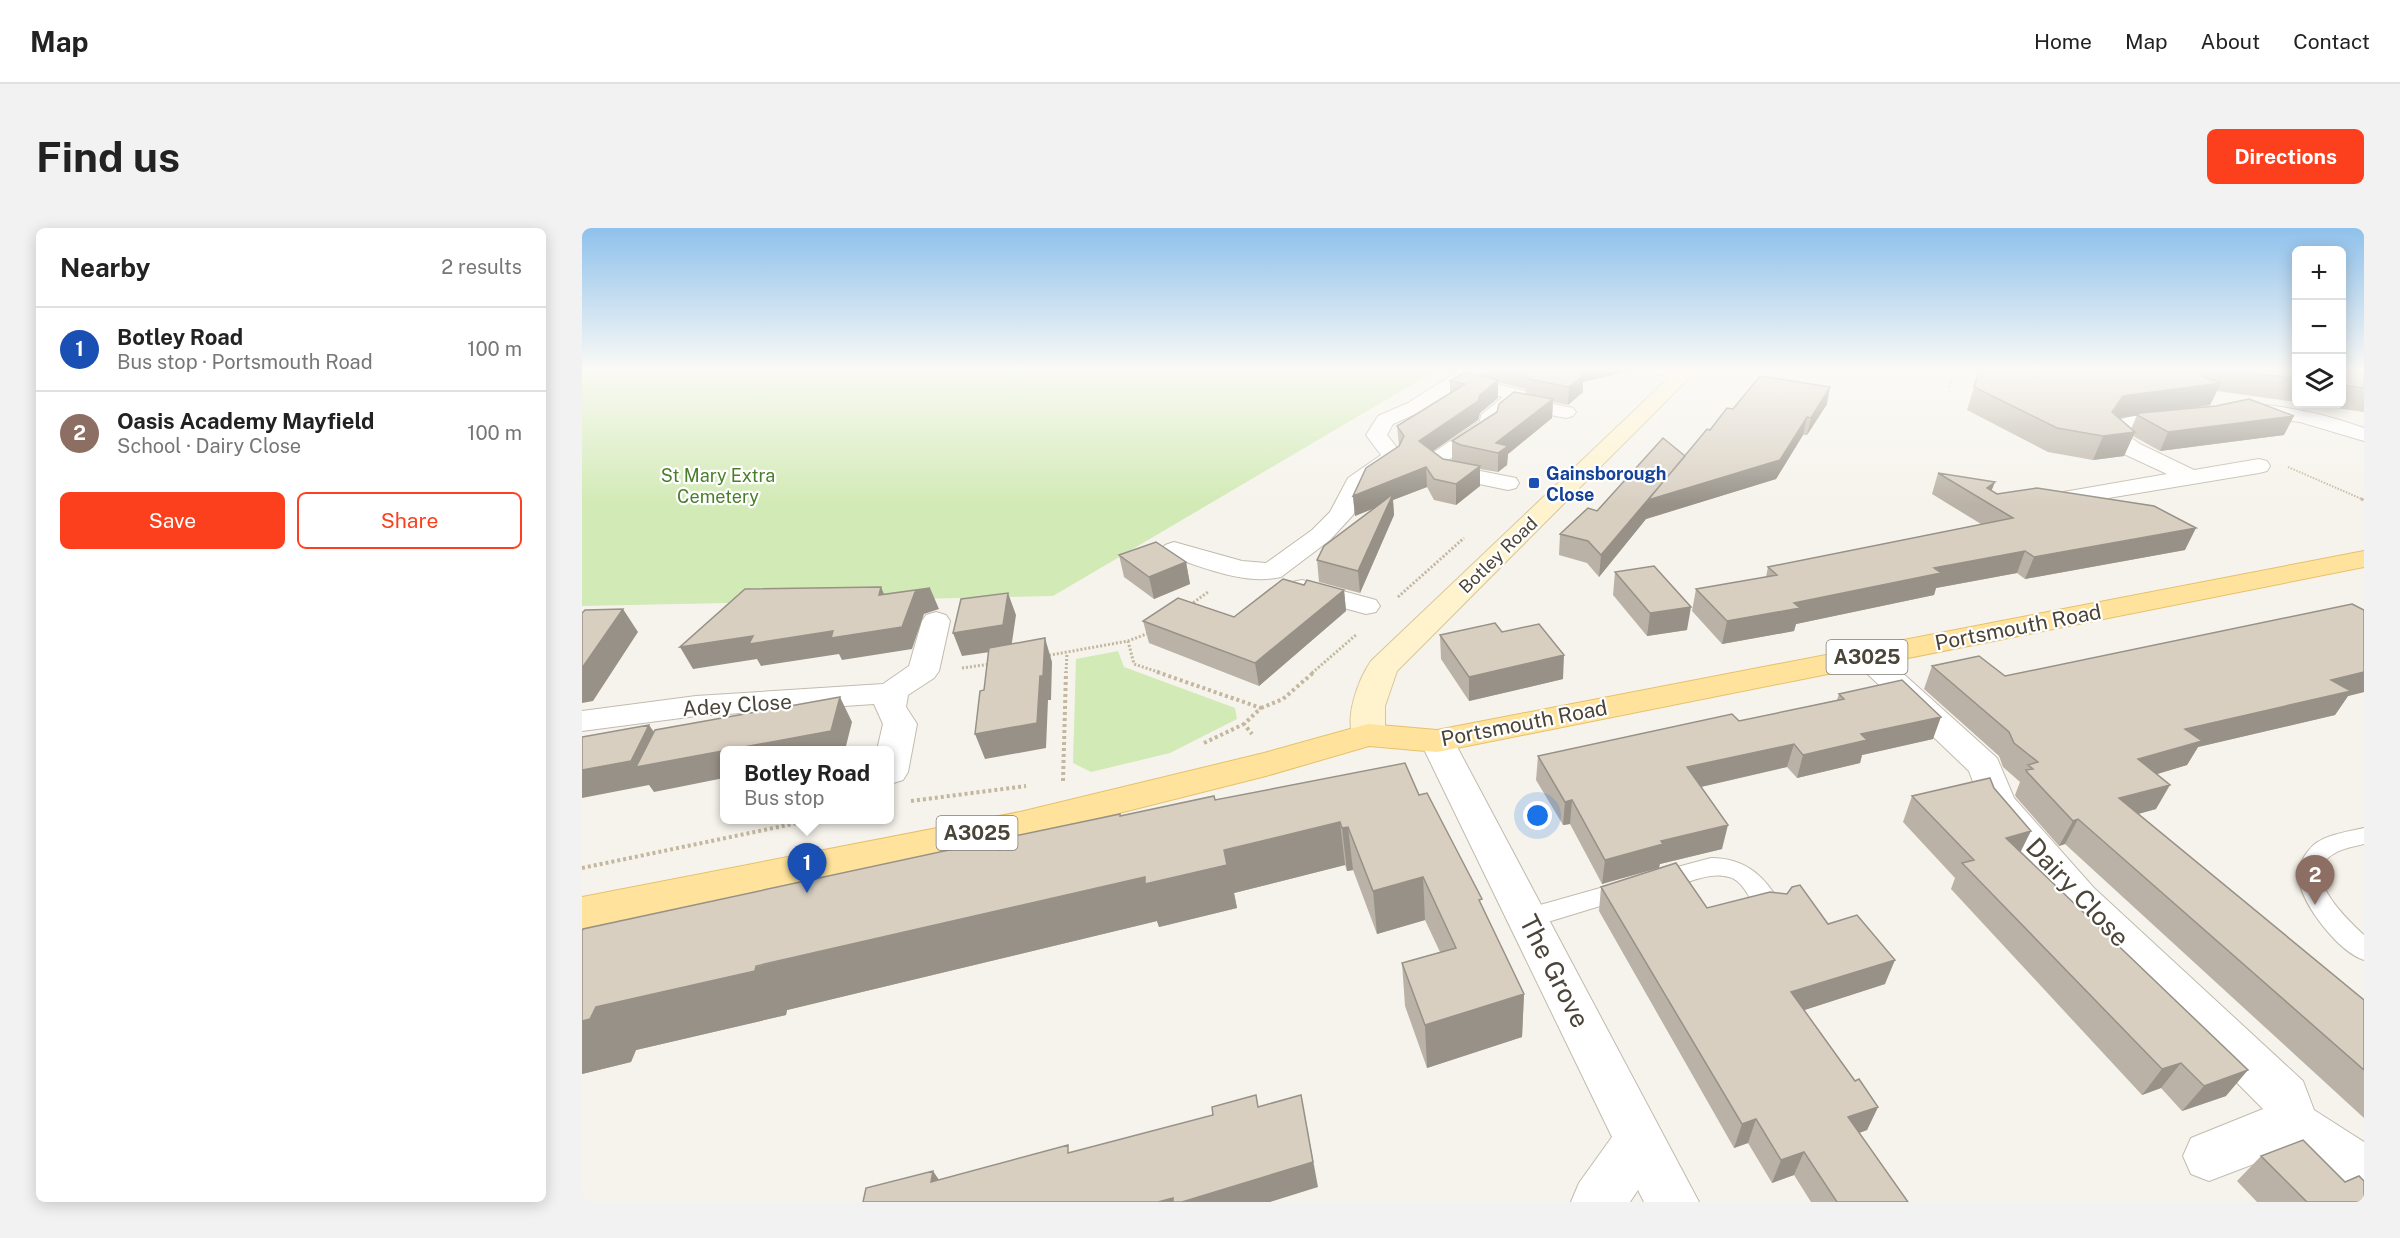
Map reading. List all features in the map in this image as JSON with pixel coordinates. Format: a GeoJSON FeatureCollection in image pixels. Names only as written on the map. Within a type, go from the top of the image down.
{"type":"FeatureCollection","features":[{"type":"Feature","properties":{"kind":"main road","name":"Botley Road"},"geometry":{"type":"LineString","coordinates":[[1368,735],[1369,706],[1382,668],[1635,413]]}},
{"type":"Feature","properties":{"kind":"main road","name":"Portsmouth Road"},"geometry":{"type":"LineString","coordinates":[[582,913],[626,916],[1020,836],[1058,793],[1266,764],[1368,735],[1437,741],[2364,559]]}},
{"type":"Feature","properties":{"kind":"street"},"geometry":{"type":"LineString","coordinates":[[1390,459],[1392,454],[1376,435],[1385,420],[1400,413]]}},
{"type":"Feature","properties":{"kind":"street"},"geometry":{"type":"LineString","coordinates":[[1434,460],[1498,413]]}},
{"type":"Feature","properties":{"kind":"street"},"geometry":{"type":"LineString","coordinates":[[2181,413],[2121,425],[2115,435],[2132,449],[2191,477]]}},
{"type":"Feature","properties":{"kind":"street"},"geometry":{"type":"LineString","coordinates":[[2292,413],[2333,423],[2364,435]]}},
{"type":"Feature","properties":{"kind":"street"},"geometry":{"type":"LineString","coordinates":[[1272,571],[1321,535],[1341,515],[1356,483],[1390,459],[1434,460],[1453,471],[1508,483]]}},
{"type":"Feature","properties":{"kind":"street"},"geometry":{"type":"LineString","coordinates":[[2053,500],[2259,466]]}},
{"type":"Feature","properties":{"kind":"street"},"geometry":{"type":"LineString","coordinates":[[1174,550],[1241,569],[1272,571],[1304,589],[1373,613]]}},
{"type":"Feature","properties":{"kind":"street"},"geometry":{"type":"LineString","coordinates":[[895,787],[896,709],[903,682],[923,671],[936,621]]}},
{"type":"Feature","properties":{"kind":"street","name":"Dairy Close"},"geometry":{"type":"LineString","coordinates":[[1867,657],[1985,765],[1997,803],[2080,899],[2285,1097],[2293,1125]]}},
{"type":"Feature","properties":{"kind":"street","name":"Adey Close"},"geometry":{"type":"LineString","coordinates":[[582,721],[696,706],[896,709]]}},
{"type":"Feature","properties":{"kind":"street","name":"The Grove"},"geometry":{"type":"LineString","coordinates":[[1437,741],[1672,1202]]}},
{"type":"Feature","properties":{"kind":"street"},"geometry":{"type":"LineString","coordinates":[[2209,1156],[2293,1125],[2364,1172]]}},
{"type":"Feature","properties":{"kind":"street"},"geometry":{"type":"LineString","coordinates":[[1598,1202],[1641,1140]]}},
{"type":"Feature","properties":{"kind":"lane"},"geometry":{"type":"LineString","coordinates":[[2364,836],[2337,843],[2316,855],[2309,873],[2318,901],[2344,935],[2364,950]]}},
{"type":"Feature","properties":{"kind":"lane"},"geometry":{"type":"LineString","coordinates":[[1528,918],[1692,870],[1718,867],[1743,872],[1771,909]]}},
{"type":"Feature","properties":{"kind":"path"},"geometry":{"type":"LineString","coordinates":[[1193,748],[1244,724],[1261,708],[1283,699],[1373,613],[1470,534]]}},
{"type":"Feature","properties":{"kind":"path"},"geometry":{"type":"LineString","coordinates":[[1183,609],[1241,569]]}},
{"type":"Feature","properties":{"kind":"path"},"geometry":{"type":"LineString","coordinates":[[1035,658],[1128,641],[1144,636],[1154,629]]}},
{"type":"Feature","properties":{"kind":"path"},"geometry":{"type":"LineString","coordinates":[[1128,641],[1134,664],[1261,708]]}},
{"type":"Feature","properties":{"kind":"path"},"geometry":{"type":"LineString","coordinates":[[1058,793],[1067,653]]}},
{"type":"Feature","properties":{"kind":"path"},"geometry":{"type":"LineString","coordinates":[[923,671],[1002,662]]}},
{"type":"Feature","properties":{"kind":"path"},"geometry":{"type":"LineString","coordinates":[[1244,724],[1259,742],[1266,764]]}},
{"type":"Feature","properties":{"kind":"path"},"geometry":{"type":"LineString","coordinates":[[1058,793],[1074,779]]}},
{"type":"Feature","properties":{"kind":"path"},"geometry":{"type":"LineString","coordinates":[[895,787],[1028,786]]}},
{"type":"Feature","properties":{"kind":"path"},"geometry":{"type":"LineString","coordinates":[[582,868],[789,824]]}},
{"type":"Feature","properties":{"kind":"green space","name":"St Mary Extra Cemetery"},"geometry":{"type":"Polygon","coordinates":[[[582,413],[1363,413],[1053,596],[582,606],[582,413]]]}},
{"type":"Feature","properties":{"kind":"green space"},"geometry":{"type":"Polygon","coordinates":[[[1118,651],[1124,667],[1235,708],[1237,719],[1170,753],[1091,772],[1073,763],[1076,659],[1118,651]]]}},
{"type":"Feature","properties":{"kind":"building"},"geometry":{"type":"Polygon","coordinates":[[[1417,413],[1460,413],[1419,441],[1443,459],[1480,466],[1456,484],[1434,479],[1426,467],[1353,496],[1366,468],[1399,446],[1404,436],[1397,426],[1417,413]]]}},
{"type":"Feature","properties":{"kind":"building"},"geometry":{"type":"Polygon","coordinates":[[[1495,413],[1534,413],[1496,443],[1508,446],[1498,453],[1452,441],[1495,413]]]}},
{"type":"Feature","properties":{"kind":"building"},"geometry":{"type":"Polygon","coordinates":[[[1723,413],[1814,413],[1811,418],[1807,417],[1780,460],[1648,500],[1707,429],[1710,430],[1723,413]]]}},
{"type":"Feature","properties":{"kind":"building"},"geometry":{"type":"Polygon","coordinates":[[[2028,413],[2114,413],[2135,432],[2103,436],[2057,428],[2028,413]]]}},
{"type":"Feature","properties":{"kind":"building"},"geometry":{"type":"Polygon","coordinates":[[[2287,413],[2294,416],[2168,432],[2137,415],[2287,413]]]}},
{"type":"Feature","properties":{"kind":"building"},"geometry":{"type":"Polygon","coordinates":[[[1663,438],[1685,456],[1601,555],[1588,541],[1560,534],[1588,508],[1597,511],[1663,438]]]}},
{"type":"Feature","properties":{"kind":"building"},"geometry":{"type":"Polygon","coordinates":[[[1938,473],[1995,482],[1987,488],[1997,494],[2037,488],[2154,506],[2196,528],[2034,557],[2025,551],[1934,568],[1941,573],[1794,603],[1800,608],[1727,621],[1696,589],[1777,575],[1768,567],[2013,518],[1938,473]]]}},
{"type":"Feature","properties":{"kind":"building"},"geometry":{"type":"Polygon","coordinates":[[[1393,494],[1358,571],[1317,560],[1324,546],[1393,494]]]}},
{"type":"Feature","properties":{"kind":"building"},"geometry":{"type":"Polygon","coordinates":[[[1156,542],[1186,562],[1149,577],[1119,555],[1156,542]]]}},
{"type":"Feature","properties":{"kind":"building"},"geometry":{"type":"Polygon","coordinates":[[[1654,566],[1691,607],[1650,613],[1615,572],[1654,566]]]}},
{"type":"Feature","properties":{"kind":"building"},"geometry":{"type":"Polygon","coordinates":[[[1283,579],[1304,585],[1307,580],[1344,590],[1255,663],[1143,621],[1178,598],[1234,617],[1283,579]]]}},
{"type":"Feature","properties":{"kind":"building"},"geometry":{"type":"Polygon","coordinates":[[[881,587],[879,595],[930,588],[915,592],[902,627],[831,638],[833,631],[749,644],[753,636],[680,647],[745,589],[881,587]]]}},
{"type":"Feature","properties":{"kind":"building"},"geometry":{"type":"Polygon","coordinates":[[[1008,593],[1003,625],[953,633],[961,599],[1008,593]]]}},
{"type":"Feature","properties":{"kind":"building"},"geometry":{"type":"Polygon","coordinates":[[[2352,604],[2364,610],[2364,672],[2331,680],[2351,691],[2185,729],[2202,741],[2138,759],[2170,785],[2119,798],[2364,1000],[2364,1070],[2078,819],[2073,821],[2027,772],[2026,770],[2033,769],[2028,765],[2038,762],[2014,743],[2009,732],[1932,666],[1979,656],[2005,676],[2352,604]]]}},
{"type":"Feature","properties":{"kind":"building"},"geometry":{"type":"Polygon","coordinates":[[[623,609],[582,668],[582,613],[585,610],[623,609]]]}},
{"type":"Feature","properties":{"kind":"building"},"geometry":{"type":"Polygon","coordinates":[[[1495,623],[1502,632],[1539,624],[1564,655],[1469,677],[1440,635],[1495,623]]]}},
{"type":"Feature","properties":{"kind":"building"},"geometry":{"type":"Polygon","coordinates":[[[1045,638],[1037,723],[975,734],[980,691],[984,690],[989,648],[1045,638]]]}},
{"type":"Feature","properties":{"kind":"building"},"geometry":{"type":"Polygon","coordinates":[[[1902,680],[1941,717],[1861,734],[1867,740],[1803,755],[1794,744],[1687,767],[1728,825],[1661,841],[1663,844],[1605,860],[1572,800],[1565,802],[1538,756],[1732,714],[1739,721],[1844,699],[1839,694],[1902,680]]]}},
{"type":"Feature","properties":{"kind":"building"},"geometry":{"type":"Polygon","coordinates":[[[840,697],[831,731],[750,746],[720,746],[720,751],[636,767],[655,730],[840,697]]]}},
{"type":"Feature","properties":{"kind":"building"},"geometry":{"type":"Polygon","coordinates":[[[649,725],[631,761],[582,770],[582,737],[649,725]]]}},
{"type":"Feature","properties":{"kind":"building"},"geometry":{"type":"Polygon","coordinates":[[[1405,763],[1419,795],[1427,793],[1482,899],[1479,900],[1524,994],[1425,1025],[1402,963],[1456,948],[1423,877],[1373,891],[1348,827],[1342,828],[1340,822],[1224,850],[1227,865],[1145,884],[1145,877],[756,966],[755,971],[596,1007],[590,1019],[582,1021],[583,929],[986,842],[990,847],[1000,850],[1010,846],[1015,836],[1120,814],[1120,816],[1214,796],[1215,800],[1405,763]]]}},
{"type":"Feature","properties":{"kind":"building"},"geometry":{"type":"Polygon","coordinates":[[[1990,778],[1994,788],[2031,831],[2006,838],[2248,1070],[2204,1086],[2181,1063],[2162,1069],[1962,863],[1974,860],[1912,796],[1990,778]]]}},
{"type":"Feature","properties":{"kind":"building"},"geometry":{"type":"Polygon","coordinates":[[[1676,863],[1707,908],[1770,892],[1787,894],[1792,887],[1800,885],[1828,924],[1857,915],[1895,960],[1791,992],[1855,1081],[1859,1079],[1878,1107],[1848,1117],[1908,1202],[1837,1202],[1804,1152],[1781,1160],[1756,1119],[1742,1124],[1601,887],[1676,863]]]}},
{"type":"Feature","properties":{"kind":"building"},"geometry":{"type":"Polygon","coordinates":[[[1256,1095],[1258,1107],[1301,1095],[1313,1162],[1182,1202],[1173,1202],[1173,1198],[1158,1202],[863,1202],[866,1188],[933,1171],[931,1182],[1068,1145],[1068,1153],[1213,1115],[1212,1107],[1256,1095]]]}},
{"type":"Feature","properties":{"kind":"building"},"geometry":{"type":"Polygon","coordinates":[[[2303,1140],[2345,1182],[2359,1176],[2364,1181],[2364,1202],[2307,1202],[2261,1156],[2303,1140]]]}},
{"type":"Feature","properties":{"kind":"place","name":"Gainsborough Close"},"geometry":{"type":"Point","coordinates":[1534,483]}},
{"type":"Feature","properties":{"kind":"place","name":"Botley Road"},"geometry":{"type":"Point","coordinates":[807,893]}},
{"type":"Feature","properties":{"kind":"place","name":"Oasis Academy Mayfield"},"geometry":{"type":"Point","coordinates":[2315,905]}}]}
